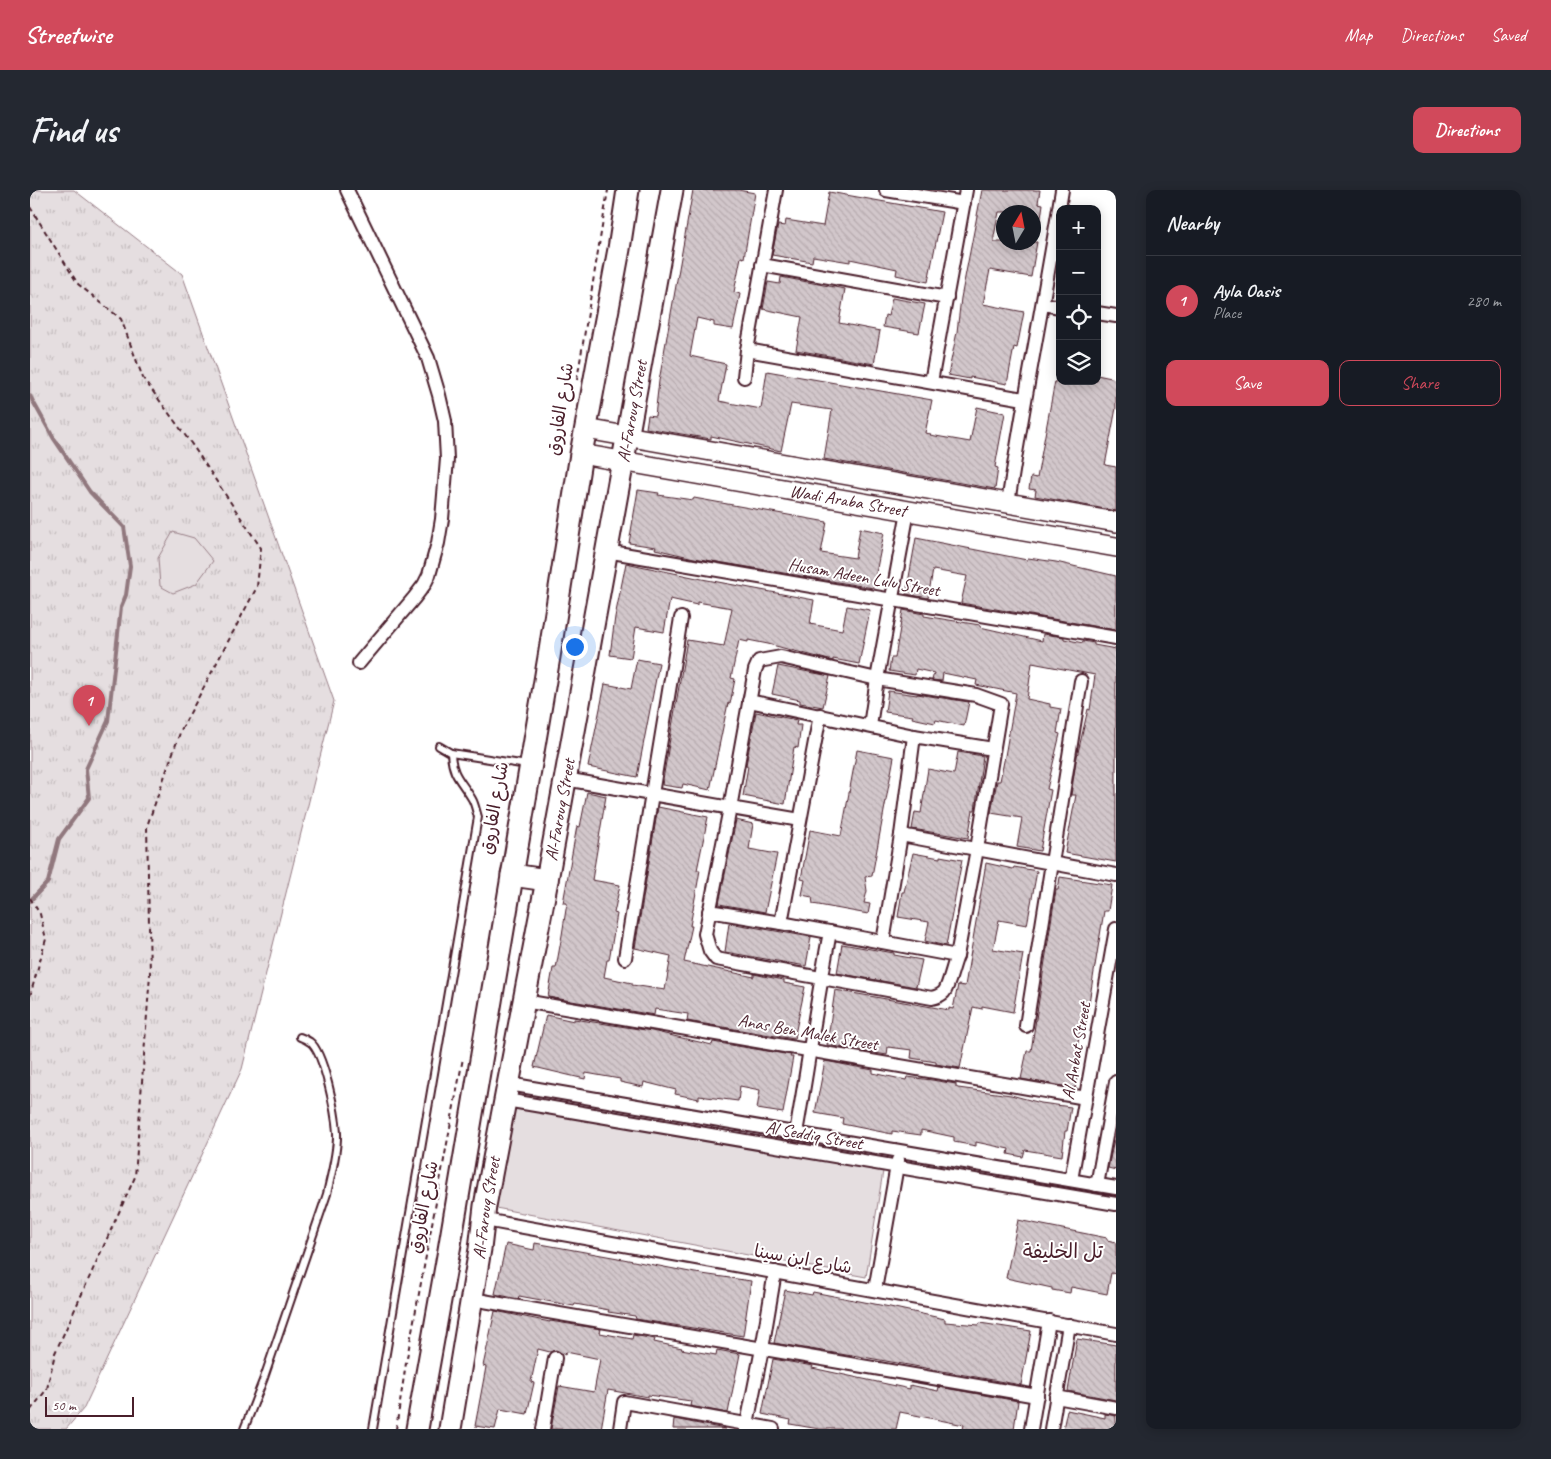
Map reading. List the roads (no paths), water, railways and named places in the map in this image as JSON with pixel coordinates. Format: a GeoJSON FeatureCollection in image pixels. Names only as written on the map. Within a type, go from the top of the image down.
{"type":"FeatureCollection","features":[{"type":"Feature","properties":{"kind":"main road","name":"Al-Farouq Street"},"geometry":{"type":"LineString","coordinates":[[417,1429],[449,1250],[581,454],[628,190]]}},
{"type":"Feature","properties":{"kind":"main road","name":"Al-Farouq Street"},"geometry":{"type":"LineString","coordinates":[[450,1429],[485,1220],[485,1206],[547,880],[672,190]]}},
{"type":"Feature","properties":{"kind":"main road","name":"Wadi Araba Street"},"geometry":{"type":"LineString","coordinates":[[586,430],[1116,522]]}},
{"type":"Feature","properties":{"kind":"main road","name":"Wadi Araba Street"},"geometry":{"type":"LineString","coordinates":[[581,454],[1116,547]]}},
{"type":"Feature","properties":{"kind":"main road"},"geometry":{"type":"LineString","coordinates":[[512,875],[547,880]]}},
{"type":"Feature","properties":{"kind":"main road"},"geometry":{"type":"LineString","coordinates":[[425,1386],[456,1392]]}},
{"type":"Feature","properties":{"kind":"street"},"geometry":{"type":"LineString","coordinates":[[348,190],[428,358],[445,422],[447,460],[442,519],[438,543],[429,575],[414,598],[359,663]]}},
{"type":"Feature","properties":{"kind":"street"},"geometry":{"type":"LineString","coordinates":[[744,377],[747,350],[776,190]]}},
{"type":"Feature","properties":{"kind":"street"},"geometry":{"type":"LineString","coordinates":[[886,190],[964,203]]}},
{"type":"Feature","properties":{"kind":"street"},"geometry":{"type":"LineString","coordinates":[[931,382],[966,190]]}},
{"type":"Feature","properties":{"kind":"street"},"geometry":{"type":"LineString","coordinates":[[1008,503],[1024,399],[1044,304],[1062,190]]}},
{"type":"Feature","properties":{"kind":"street"},"geometry":{"type":"LineString","coordinates":[[762,265],[947,298]]}},
{"type":"Feature","properties":{"kind":"street"},"geometry":{"type":"LineString","coordinates":[[1044,304],[1056,306]]}},
{"type":"Feature","properties":{"kind":"street"},"geometry":{"type":"LineString","coordinates":[[1101,314],[1116,316]]}},
{"type":"Feature","properties":{"kind":"street"},"geometry":{"type":"LineString","coordinates":[[747,350],[1024,399]]}},
{"type":"Feature","properties":{"kind":"street"},"geometry":{"type":"LineString","coordinates":[[870,726],[908,511]]}},
{"type":"Feature","properties":{"kind":"street","name":"Husam Adeen Lulu Street"},"geometry":{"type":"LineString","coordinates":[[606,551],[1116,638]]}},
{"type":"Feature","properties":{"kind":"street"},"geometry":{"type":"LineString","coordinates":[[625,958],[681,618]]}},
{"type":"Feature","properties":{"kind":"street"},"geometry":{"type":"LineString","coordinates":[[781,657],[877,679],[976,695],[1001,704],[957,956],[949,983],[943,993],[932,998],[821,979],[716,959],[710,951],[705,934],[749,701],[754,670],[759,661],[781,657]]}},
{"type":"Feature","properties":{"kind":"street"},"geometry":{"type":"LineString","coordinates":[[1026,1026],[1081,681]]}},
{"type":"Feature","properties":{"kind":"street"},"geometry":{"type":"LineString","coordinates":[[749,701],[914,736],[993,749]]}},
{"type":"Feature","properties":{"kind":"street"},"geometry":{"type":"LineString","coordinates":[[781,922],[820,715]]}},
{"type":"Feature","properties":{"kind":"street"},"geometry":{"type":"LineString","coordinates":[[883,942],[901,835],[914,736]]}},
{"type":"Feature","properties":{"kind":"street"},"geometry":{"type":"LineString","coordinates":[[565,779],[800,820]]}},
{"type":"Feature","properties":{"kind":"street"},"geometry":{"type":"LineString","coordinates":[[901,835],[1116,875]]}},
{"type":"Feature","properties":{"kind":"street"},"geometry":{"type":"LineString","coordinates":[[709,911],[781,922],[957,956]]}},
{"type":"Feature","properties":{"kind":"street","name":"Al Anbat Street"},"geometry":{"type":"LineString","coordinates":[[1071,1180],[1116,929]]}},
{"type":"Feature","properties":{"kind":"street"},"geometry":{"type":"LineString","coordinates":[[796,1133],[830,932]]}},
{"type":"Feature","properties":{"kind":"street","name":"Anas Ben Malek Street"},"geometry":{"type":"LineString","coordinates":[[524,1001],[1086,1098]]}},
{"type":"Feature","properties":{"kind":"street"},"geometry":{"type":"LineString","coordinates":[[1098,1184],[1114,1103],[1116,1082]]}},
{"type":"Feature","properties":{"kind":"street","name":"Al Seddiq Street"},"geometry":{"type":"LineString","coordinates":[[507,1092],[796,1133],[1116,1188]]}},
{"type":"Feature","properties":{"kind":"street","name":"Al Seddiq Street"},"geometry":{"type":"LineString","coordinates":[[507,1092],[898,1167],[1116,1204]]}},
{"type":"Feature","properties":{"kind":"street"},"geometry":{"type":"LineString","coordinates":[[875,1290],[900,1151]]}},
{"type":"Feature","properties":{"kind":"street","name":"شارع ابن سينا"},"geometry":{"type":"LineString","coordinates":[[485,1220],[1116,1334]]}},
{"type":"Feature","properties":{"kind":"street"},"geometry":{"type":"LineString","coordinates":[[746,1427],[775,1272]]}},
{"type":"Feature","properties":{"kind":"street"},"geometry":{"type":"LineString","coordinates":[[472,1299],[1037,1396]]}},
{"type":"Feature","properties":{"kind":"street"},"geometry":{"type":"LineString","coordinates":[[1031,1429],[1049,1322]]}},
{"type":"Feature","properties":{"kind":"street"},"geometry":{"type":"LineString","coordinates":[[1051,1429],[1069,1325]]}},
{"type":"Feature","properties":{"kind":"street"},"geometry":{"type":"LineString","coordinates":[[543,1429],[555,1358]]}},
{"type":"Feature","properties":{"kind":"street"},"geometry":{"type":"LineString","coordinates":[[1056,1397],[1116,1408]]}},
{"type":"Feature","properties":{"kind":"street"},"geometry":{"type":"LineString","coordinates":[[620,1429],[624,1402],[746,1427],[773,1429]]}},
{"type":"Feature","properties":{"kind":"lane"},"geometry":{"type":"LineString","coordinates":[[439,746],[451,753],[530,766]]}},
{"type":"Feature","properties":{"kind":"lane"},"geometry":{"type":"LineString","coordinates":[[373,1429],[478,817],[473,800],[456,777],[451,762],[451,753]]}},
{"type":"Feature","properties":{"kind":"lane"},"geometry":{"type":"LineString","coordinates":[[244,1429],[264,1378],[327,1194],[337,1134],[327,1081],[321,1061],[310,1042],[300,1037]]}},
{"type":"Feature","properties":{"kind":"waterway"},"geometry":{"type":"LineString","coordinates":[[30,396],[54,439],[90,492],[124,527],[130,566],[126,595],[121,607],[108,721],[86,769],[89,798],[59,839],[48,882],[30,901]]}},
{"type":"Feature","properties":{"kind":"place","name":"Ayla Oasis"},"geometry":{"type":"Point","coordinates":[89,726]}},
{"type":"Feature","properties":{"kind":"district","name":"تل الخليفة"},"geometry":{"type":"Point","coordinates":[1063,1251]}}]}
